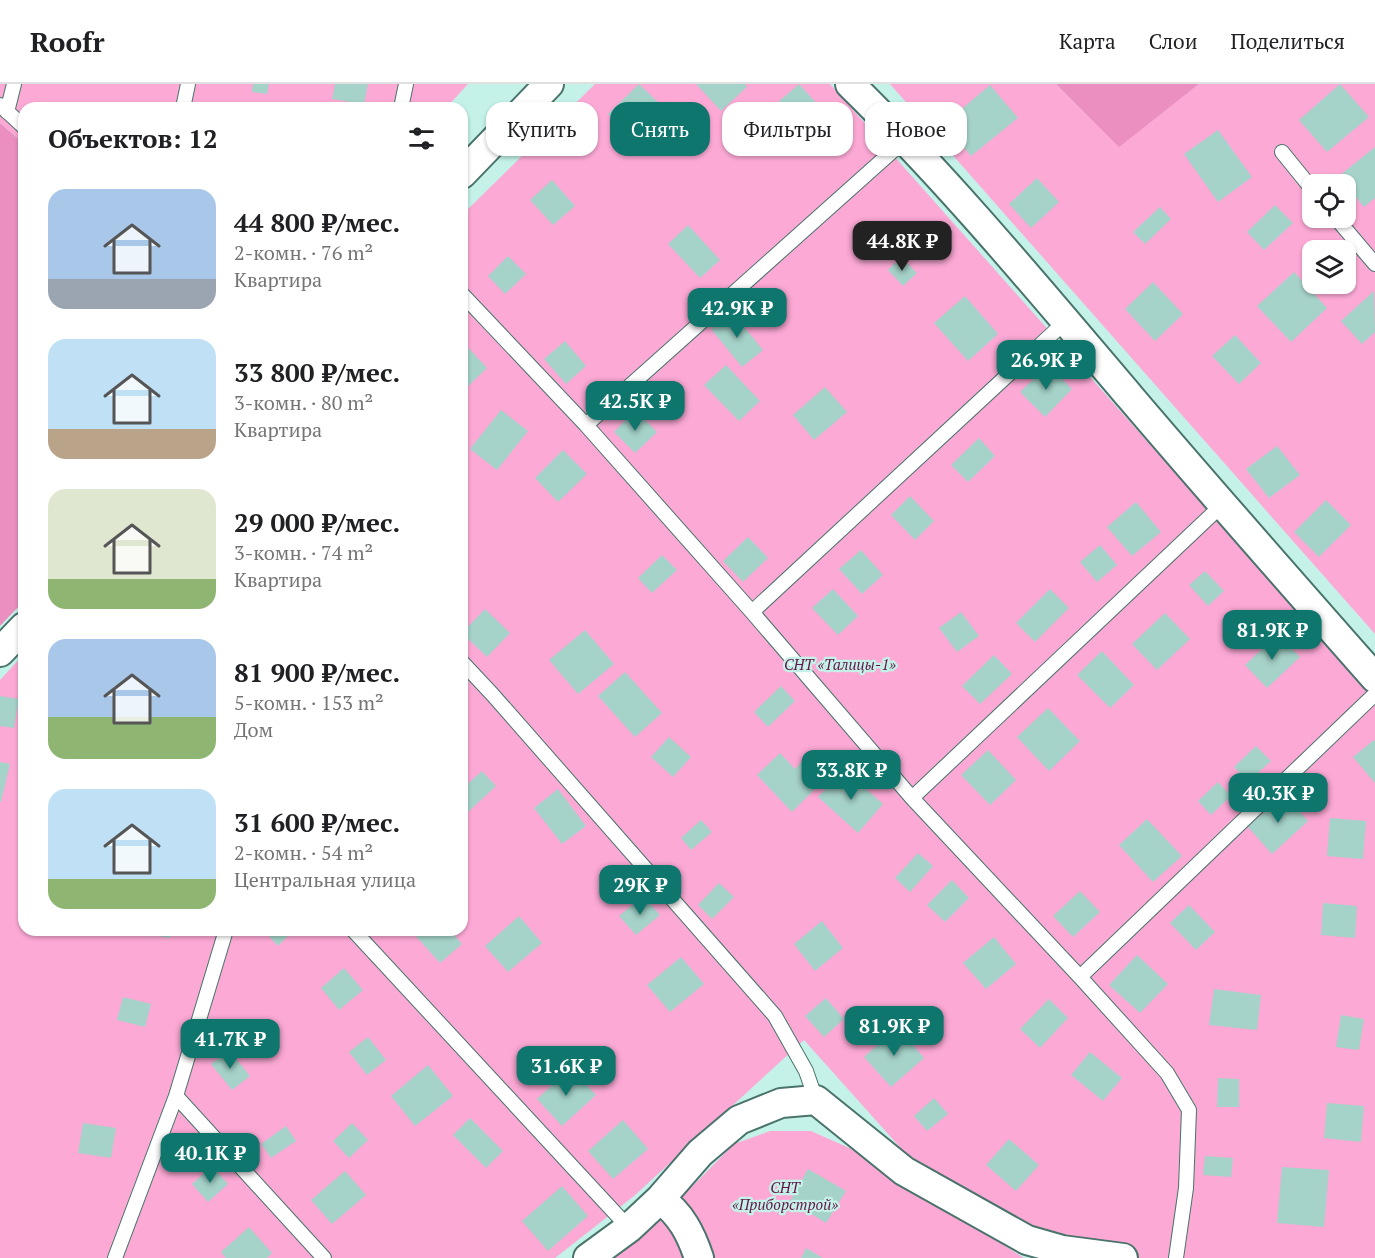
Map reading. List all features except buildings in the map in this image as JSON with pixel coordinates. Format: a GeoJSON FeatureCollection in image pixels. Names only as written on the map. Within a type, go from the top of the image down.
{"type":"FeatureCollection","features":[{"type":"Feature","properties":{"kind":"street"},"geometry":{"type":"LineString","coordinates":[[468,162],[549,84]]}},
{"type":"Feature","properties":{"kind":"street"},"geometry":{"type":"LineString","coordinates":[[850,84],[868,102]]}},
{"type":"Feature","properties":{"kind":"street"},"geometry":{"type":"LineString","coordinates":[[921,156],[1066,321],[1222,505],[1375,678]]}},
{"type":"Feature","properties":{"kind":"street"},"geometry":{"type":"LineString","coordinates":[[0,652],[18,633]]}},
{"type":"Feature","properties":{"kind":"street"},"geometry":{"type":"LineString","coordinates":[[588,1258],[629,1228],[660,1199],[700,1153],[738,1120],[781,1103],[816,1100],[904,1171],[1027,1240],[1062,1250],[1123,1258]]}},
{"type":"Feature","properties":{"kind":"street"},"geometry":{"type":"LineString","coordinates":[[660,1199],[672,1207],[690,1233],[699,1258]]}},
{"type":"Feature","properties":{"kind":"lane"},"geometry":{"type":"LineString","coordinates":[[14,84],[4,108],[18,121]]}},
{"type":"Feature","properties":{"kind":"lane"},"geometry":{"type":"LineString","coordinates":[[184,102],[188,84]]}},
{"type":"Feature","properties":{"kind":"lane"},"geometry":{"type":"LineString","coordinates":[[402,102],[406,84]]}},
{"type":"Feature","properties":{"kind":"lane"},"geometry":{"type":"LineString","coordinates":[[1281,152],[1302,177]]}},
{"type":"Feature","properties":{"kind":"lane"},"geometry":{"type":"LineString","coordinates":[[586,425],[887,156]]}},
{"type":"Feature","properties":{"kind":"lane"},"geometry":{"type":"LineString","coordinates":[[1344,228],[1375,264]]}},
{"type":"Feature","properties":{"kind":"lane"},"geometry":{"type":"LineString","coordinates":[[468,300],[586,425],[752,612],[912,798],[1167,1073],[1189,1110],[1186,1188],[1176,1258]]}},
{"type":"Feature","properties":{"kind":"lane"},"geometry":{"type":"LineString","coordinates":[[752,612],[1066,321]]}},
{"type":"Feature","properties":{"kind":"lane"},"geometry":{"type":"LineString","coordinates":[[912,798],[1222,505]]}},
{"type":"Feature","properties":{"kind":"lane"},"geometry":{"type":"LineString","coordinates":[[468,668],[774,1016],[806,1071],[816,1100]]}},
{"type":"Feature","properties":{"kind":"lane"},"geometry":{"type":"LineString","coordinates":[[1080,977],[1375,694]]}},
{"type":"Feature","properties":{"kind":"lane"},"geometry":{"type":"LineString","coordinates":[[115,1258],[176,1096],[224,936]]}},
{"type":"Feature","properties":{"kind":"lane"},"geometry":{"type":"LineString","coordinates":[[359,936],[629,1228]]}},
{"type":"Feature","properties":{"kind":"lane"},"geometry":{"type":"LineString","coordinates":[[176,1096],[324,1258]]}},
{"type":"Feature","properties":{"kind":"green space"},"geometry":{"type":"Polygon","coordinates":[[[0,84],[468,84],[452,102],[18,102],[18,139],[0,123],[0,84]]]}},
{"type":"Feature","properties":{"kind":"green space","name":"СНТ «Талицы-1»"},"geometry":{"type":"Polygon","coordinates":[[[595,84],[830,84],[846,102],[722,102],[722,156],[853,156],[853,110],[865,123],[865,156],[894,156],[1375,698],[1375,1258],[1035,1258],[1046,1236],[906,1154],[804,1040],[634,1196],[555,1258],[0,1258],[0,680],[18,660],[18,936],[468,936],[468,209],[522,156],[598,156],[598,102],[577,102],[595,84]]]}},
{"type":"Feature","properties":{"kind":"green space"},"geometry":{"type":"Polygon","coordinates":[[[890,84],[1056,84],[1119,146],[1199,84],[1375,84],[1375,634],[953,156],[967,156],[967,102],[906,102],[890,84]]]}},
{"type":"Feature","properties":{"kind":"green space","name":"СНТ «Приборстрой»"},"geometry":{"type":"Polygon","coordinates":[[[770,1131],[811,1131],[856,1151],[1024,1258],[610,1258],[672,1207],[734,1144],[770,1131]]]}},
{"type":"Feature","properties":{"kind":"shaded area"},"geometry":{"type":"Polygon","coordinates":[[[1056,84],[1199,84],[1119,147],[1056,84]]]}},
{"type":"Feature","properties":{"kind":"shaded area"},"geometry":{"type":"Polygon","coordinates":[[[0,123],[18,139],[18,607],[0,626],[0,123]]]}}]}
